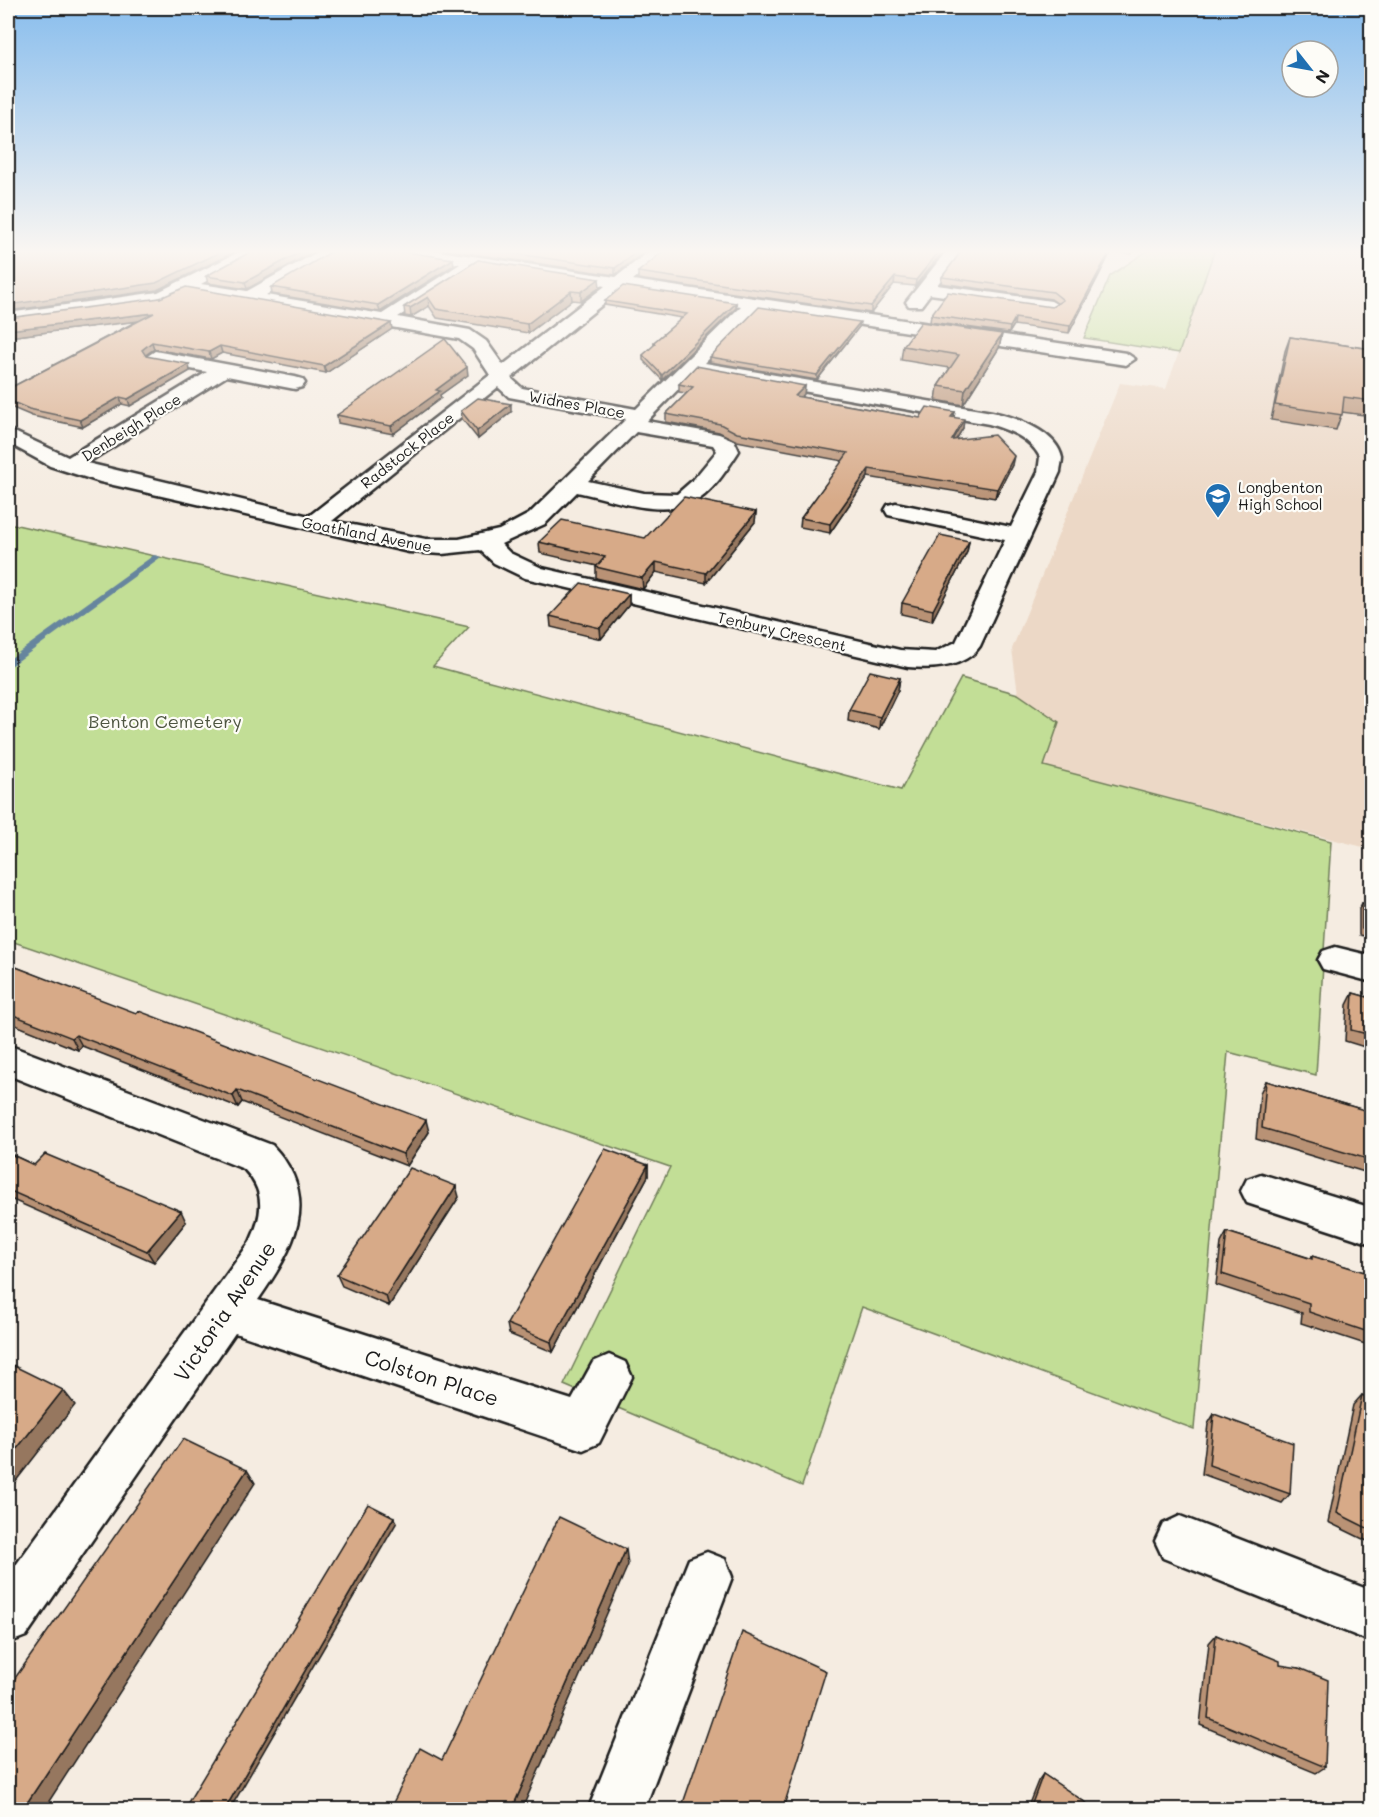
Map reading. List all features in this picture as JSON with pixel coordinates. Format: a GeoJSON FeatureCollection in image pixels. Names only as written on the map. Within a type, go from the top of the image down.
{"type":"FeatureCollection","features":[{"type":"Feature","properties":{"kind":"street","name":"Widnes Place"},"geometry":{"type":"LineString","coordinates":[[456,334],[473,337],[512,390],[523,395],[719,440],[727,444],[728,450],[692,494],[683,499],[655,500],[572,484]]}},
{"type":"Feature","properties":{"kind":"street","name":"Radstock Place"},"geometry":{"type":"LineString","coordinates":[[313,524],[555,334]]}},
{"type":"Feature","properties":{"kind":"street","name":"Goathland Avenue"},"geometry":{"type":"LineString","coordinates":[[8,435],[70,465],[132,483],[313,524],[423,546],[455,546],[485,542],[526,527],[723,334]]}},
{"type":"Feature","properties":{"kind":"street"},"geometry":{"type":"LineString","coordinates":[[958,334],[1016,343],[1029,357],[1061,367],[1086,366],[1093,354],[1126,359]]}},
{"type":"Feature","properties":{"kind":"street"},"geometry":{"type":"LineString","coordinates":[[155,357],[295,383]]}},
{"type":"Feature","properties":{"kind":"street","name":"Tenbury Crescent"},"geometry":{"type":"LineString","coordinates":[[485,542],[502,558],[534,573],[900,658],[924,660],[945,658],[967,646],[1051,465],[1051,457],[1043,443],[1019,427],[976,415],[691,366]]}},
{"type":"Feature","properties":{"kind":"street","name":"Denbeigh Place"},"geometry":{"type":"LineString","coordinates":[[70,465],[224,370]]}},
{"type":"Feature","properties":{"kind":"street"},"geometry":{"type":"LineString","coordinates":[[896,510],[1019,536]]}},
{"type":"Feature","properties":{"kind":"street"},"geometry":{"type":"LineString","coordinates":[[1335,960],[1371,969]]}},
{"type":"Feature","properties":{"kind":"street","name":"Victoria Avenue"},"geometry":{"type":"LineString","coordinates":[[8,1060],[242,1149],[267,1165],[280,1188],[281,1218],[265,1256],[8,1618]]}},
{"type":"Feature","properties":{"kind":"street"},"geometry":{"type":"LineString","coordinates":[[1261,1191],[1371,1226]]}},
{"type":"Feature","properties":{"kind":"street","name":"Colston Place"},"geometry":{"type":"LineString","coordinates":[[228,1310],[583,1427],[609,1377]]}},
{"type":"Feature","properties":{"kind":"street"},"geometry":{"type":"LineString","coordinates":[[1180,1541],[1371,1617]]}},
{"type":"Feature","properties":{"kind":"street"},"geometry":{"type":"LineString","coordinates":[[616,1809],[707,1577]]}},
{"type":"Feature","properties":{"kind":"shaded area","name":"Longbenton High School"},"geometry":{"type":"Polygon","coordinates":[[[1185,334],[1371,334],[1371,849],[1043,766],[1059,722],[1018,694],[1012,649],[1120,383],[1166,389],[1185,334]]]}},
{"type":"Feature","properties":{"kind":"green space"},"geometry":{"type":"Polygon","coordinates":[[[1086,334],[1186,334],[1179,353],[1084,338],[1086,334]]]}},
{"type":"Feature","properties":{"kind":"green space","name":"Benton Cemetery"},"geometry":{"type":"Polygon","coordinates":[[[8,523],[469,627],[433,666],[901,790],[961,678],[1018,694],[1059,722],[1044,766],[1331,841],[1316,1075],[1228,1052],[1194,1429],[862,1307],[802,1486],[564,1385],[670,1167],[8,940],[8,523]]]}},
{"type":"Feature","properties":{"kind":"building"},"geometry":{"type":"Polygon","coordinates":[[[114,334],[374,334],[324,366],[220,346],[209,352],[152,342],[142,350],[146,356],[189,364],[128,399],[120,397],[80,420],[29,409],[8,400],[8,389],[114,334]]]}},
{"type":"Feature","properties":{"kind":"building"},"geometry":{"type":"Polygon","coordinates":[[[664,334],[704,334],[662,375],[643,355],[655,344],[654,342],[664,334]]]}},
{"type":"Feature","properties":{"kind":"building"},"geometry":{"type":"Polygon","coordinates":[[[733,334],[850,334],[817,375],[710,357],[733,334]]]}},
{"type":"Feature","properties":{"kind":"building"},"geometry":{"type":"Polygon","coordinates":[[[912,334],[1002,334],[965,390],[938,386],[959,355],[903,346],[912,334]]]}},
{"type":"Feature","properties":{"kind":"building"},"geometry":{"type":"Polygon","coordinates":[[[1290,337],[1371,349],[1371,401],[1344,397],[1342,415],[1275,405],[1290,337]]]}},
{"type":"Feature","properties":{"kind":"building"},"geometry":{"type":"Polygon","coordinates":[[[445,339],[467,367],[436,390],[440,391],[391,426],[337,415],[445,339]]]}},
{"type":"Feature","properties":{"kind":"building"},"geometry":{"type":"Polygon","coordinates":[[[696,366],[805,386],[795,396],[920,418],[927,407],[955,412],[951,417],[964,419],[952,440],[994,435],[1014,456],[997,489],[869,469],[830,524],[801,518],[848,453],[737,433],[720,424],[666,414],[693,387],[679,384],[696,366]]]}},
{"type":"Feature","properties":{"kind":"building"},"geometry":{"type":"Polygon","coordinates":[[[478,398],[511,404],[477,431],[461,411],[478,398]]]}},
{"type":"Feature","properties":{"kind":"building"},"geometry":{"type":"Polygon","coordinates":[[[684,497],[756,512],[706,573],[656,562],[642,578],[596,567],[605,557],[539,542],[562,520],[645,538],[684,497]]]}},
{"type":"Feature","properties":{"kind":"building"},"geometry":{"type":"Polygon","coordinates":[[[940,535],[969,541],[933,610],[902,603],[940,535]]]}},
{"type":"Feature","properties":{"kind":"building"},"geometry":{"type":"Polygon","coordinates":[[[581,583],[629,594],[600,628],[550,616],[581,583]]]}},
{"type":"Feature","properties":{"kind":"building"},"geometry":{"type":"Polygon","coordinates":[[[870,671],[900,678],[880,717],[849,710],[870,671]]]}},
{"type":"Feature","properties":{"kind":"building"},"geometry":{"type":"Polygon","coordinates":[[[1362,903],[1371,905],[1371,931],[1362,929],[1362,903]]]}},
{"type":"Feature","properties":{"kind":"building"},"geometry":{"type":"Polygon","coordinates":[[[8,964],[426,1120],[403,1154],[237,1090],[233,1096],[76,1035],[72,1038],[8,1013],[8,964]]]}},
{"type":"Feature","properties":{"kind":"building"},"geometry":{"type":"Polygon","coordinates":[[[1353,993],[1371,998],[1371,1035],[1351,1030],[1353,993]]]}},
{"type":"Feature","properties":{"kind":"building"},"geometry":{"type":"Polygon","coordinates":[[[1266,1081],[1371,1112],[1371,1160],[1262,1128],[1266,1081]]]}},
{"type":"Feature","properties":{"kind":"building"},"geometry":{"type":"Polygon","coordinates":[[[605,1149],[648,1165],[551,1342],[507,1324],[605,1149]]]}},
{"type":"Feature","properties":{"kind":"building"},"geometry":{"type":"Polygon","coordinates":[[[8,1153],[34,1165],[45,1154],[181,1211],[147,1251],[8,1190],[8,1153]]]}},
{"type":"Feature","properties":{"kind":"building"},"geometry":{"type":"Polygon","coordinates":[[[410,1168],[456,1186],[386,1296],[337,1275],[410,1168]]]}},
{"type":"Feature","properties":{"kind":"building"},"geometry":{"type":"Polygon","coordinates":[[[1227,1232],[1312,1259],[1312,1256],[1371,1274],[1371,1333],[1309,1312],[1309,1303],[1222,1274],[1227,1232]]]}},
{"type":"Feature","properties":{"kind":"building"},"geometry":{"type":"Polygon","coordinates":[[[8,1363],[63,1390],[8,1460],[8,1363]]]}},
{"type":"Feature","properties":{"kind":"building"},"geometry":{"type":"Polygon","coordinates":[[[1362,1395],[1371,1399],[1371,1530],[1337,1513],[1362,1395]]]}},
{"type":"Feature","properties":{"kind":"building"},"geometry":{"type":"Polygon","coordinates":[[[1214,1414],[1293,1443],[1290,1494],[1209,1465],[1214,1414]]]}},
{"type":"Feature","properties":{"kind":"building"},"geometry":{"type":"Polygon","coordinates":[[[183,1439],[247,1470],[23,1809],[8,1809],[8,1688],[183,1439]]]}},
{"type":"Feature","properties":{"kind":"building"},"geometry":{"type":"Polygon","coordinates":[[[368,1504],[394,1517],[225,1809],[184,1809],[368,1504]]]}},
{"type":"Feature","properties":{"kind":"building"},"geometry":{"type":"Polygon","coordinates":[[[559,1517],[626,1549],[512,1809],[390,1809],[420,1748],[442,1760],[559,1517]]]}},
{"type":"Feature","properties":{"kind":"building"},"geometry":{"type":"Polygon","coordinates":[[[742,1632],[826,1671],[783,1809],[681,1809],[742,1632]]]}},
{"type":"Feature","properties":{"kind":"building"},"geometry":{"type":"Polygon","coordinates":[[[1216,1635],[1280,1661],[1280,1665],[1299,1668],[1328,1680],[1325,1767],[1208,1718],[1216,1635]]]}},
{"type":"Feature","properties":{"kind":"building"},"geometry":{"type":"Polygon","coordinates":[[[1043,1774],[1095,1809],[1030,1809],[1043,1774]]]}},
{"type":"Feature","properties":{"kind":"waterway"},"geometry":{"type":"LineString","coordinates":[[8,664],[157,557]]}},
{"type":"Feature","properties":{"kind":"place","name":"Longbenton High School"},"geometry":{"type":"Point","coordinates":[1218,519]}}]}
